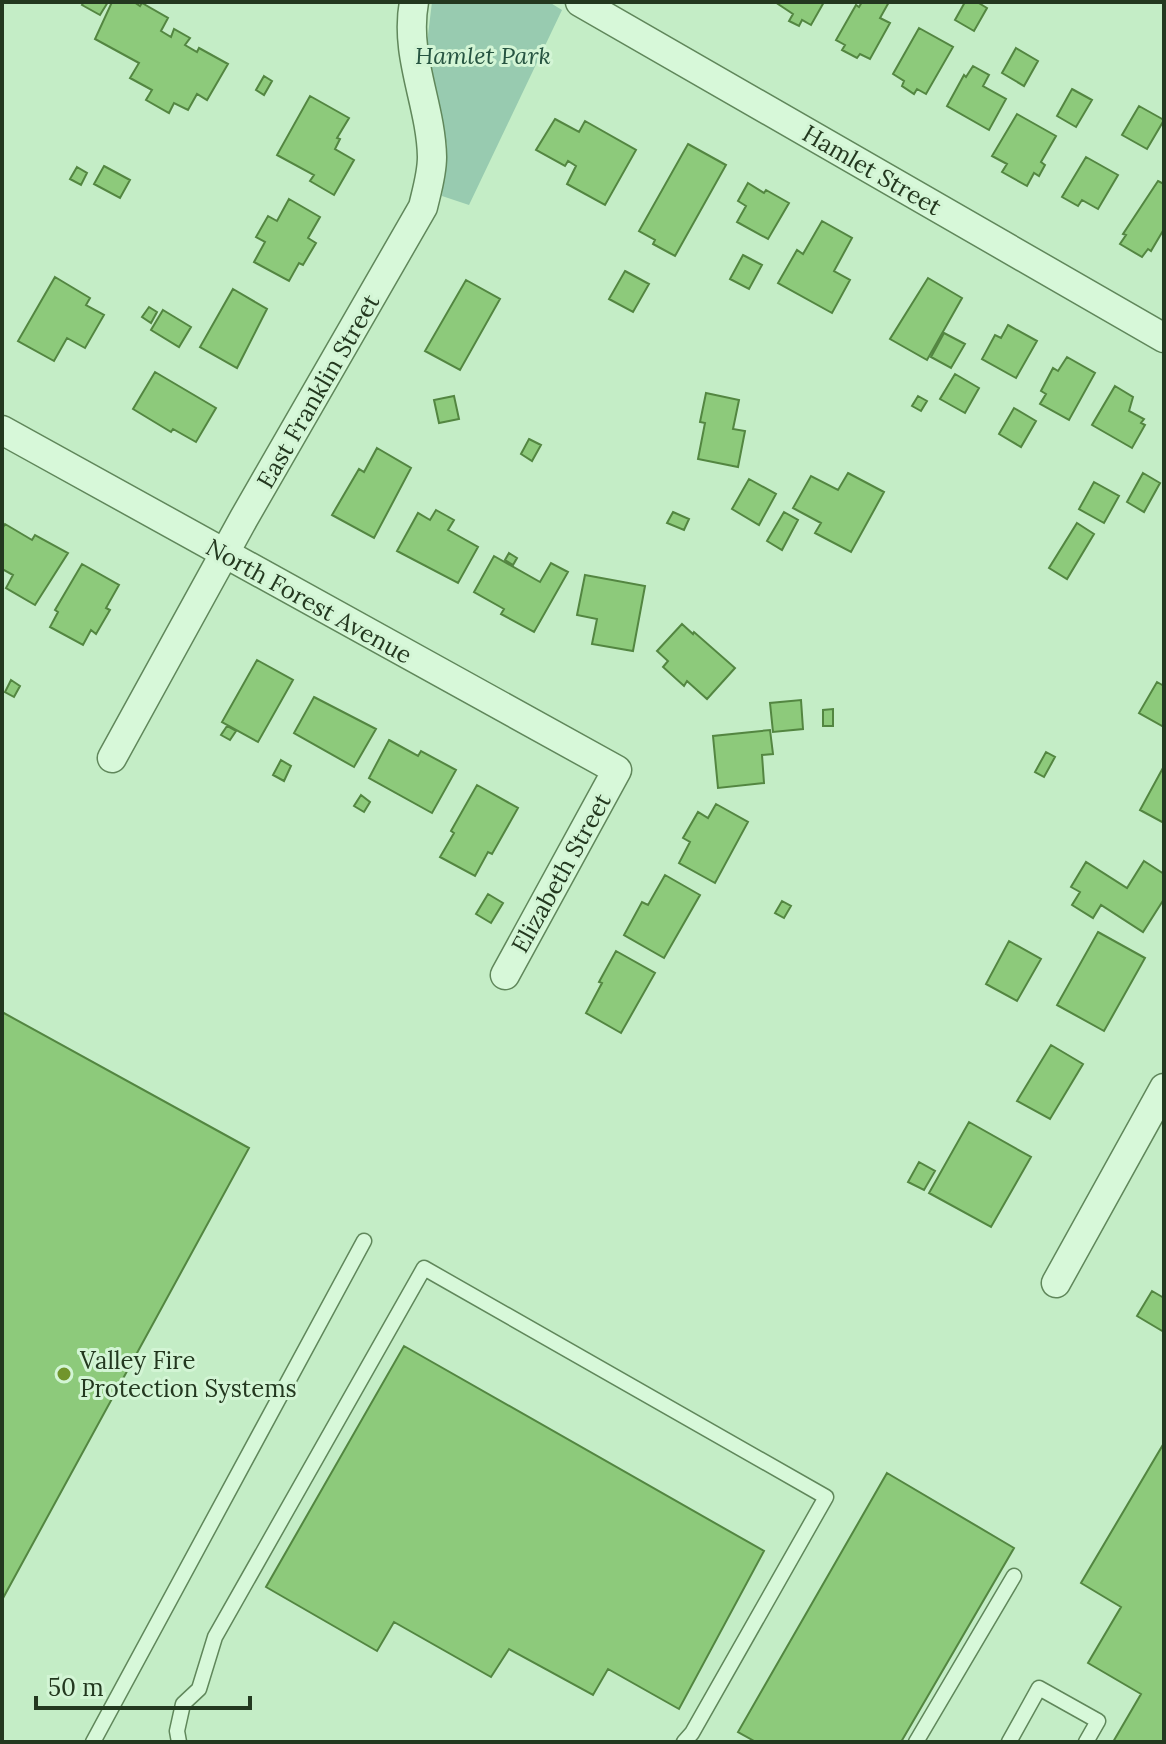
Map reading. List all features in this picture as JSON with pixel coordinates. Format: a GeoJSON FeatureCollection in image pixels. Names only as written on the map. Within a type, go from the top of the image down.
{"type":"FeatureCollection","features":[{"type":"Feature","properties":{"kind":"street","name":"East Franklin Street"},"geometry":{"type":"LineString","coordinates":[[112,758],[423,207],[432,159],[411,42],[414,2]]}},
{"type":"Feature","properties":{"kind":"street","name":"Hamlet Street"},"geometry":{"type":"LineString","coordinates":[[580,2],[1164,338]]}},
{"type":"Feature","properties":{"kind":"street","name":"North Forest Avenue"},"geometry":{"type":"LineString","coordinates":[[2,430],[617,770]]}},
{"type":"Feature","properties":{"kind":"street","name":"Elizabeth Street"},"geometry":{"type":"LineString","coordinates":[[505,975],[617,770]]}},
{"type":"Feature","properties":{"kind":"street"},"geometry":{"type":"LineString","coordinates":[[1056,1283],[1164,1088]]}},
{"type":"Feature","properties":{"kind":"lane"},"geometry":{"type":"LineString","coordinates":[[93,1742],[364,1241]]}},
{"type":"Feature","properties":{"kind":"lane"},"geometry":{"type":"LineString","coordinates":[[179,1742],[177,1731],[183,1704],[199,1689],[215,1637],[424,1268],[826,1497],[692,1733],[684,1742]]}},
{"type":"Feature","properties":{"kind":"lane"},"geometry":{"type":"LineString","coordinates":[[916,1742],[1014,1576]]}},
{"type":"Feature","properties":{"kind":"lane"},"geometry":{"type":"LineString","coordinates":[[1009,1742],[1039,1688],[1098,1721],[1086,1742]]}},
{"type":"Feature","properties":{"kind":"green space","name":"Hamlet Park"},"geometry":{"type":"Polygon","coordinates":[[[432,2],[549,2],[562,10],[469,205],[442,196],[447,146],[427,43],[432,2]]]}},
{"type":"Feature","properties":{"kind":"building"},"geometry":{"type":"Polygon","coordinates":[[[84,2],[108,2],[100,15],[82,5],[84,2]]]}},
{"type":"Feature","properties":{"kind":"building"},"geometry":{"type":"Polygon","coordinates":[[[112,2],[134,2],[140,6],[142,3],[168,18],[161,31],[171,37],[174,29],[190,38],[185,45],[197,52],[199,48],[228,64],[207,100],[197,94],[188,110],[174,103],[169,113],[146,100],[152,90],[130,78],[139,63],[95,39],[112,2]]]}},
{"type":"Feature","properties":{"kind":"building"},"geometry":{"type":"Polygon","coordinates":[[[775,2],[824,2],[811,25],[802,20],[799,26],[789,21],[793,14],[775,2]]]}},
{"type":"Feature","properties":{"kind":"building"},"geometry":{"type":"Polygon","coordinates":[[[862,2],[889,2],[880,18],[890,23],[870,59],[860,54],[857,58],[842,50],[845,45],[836,40],[856,5],[859,7],[862,2]]]}},
{"type":"Feature","properties":{"kind":"building"},"geometry":{"type":"Polygon","coordinates":[[[965,2],[977,2],[987,8],[974,31],[955,20],[965,2]]]}},
{"type":"Feature","properties":{"kind":"building"},"geometry":{"type":"Polygon","coordinates":[[[919,28],[953,47],[926,94],[917,89],[914,94],[902,86],[904,81],[893,74],[919,28]]]}},
{"type":"Feature","properties":{"kind":"building"},"geometry":{"type":"Polygon","coordinates":[[[1016,48],[1038,61],[1024,86],[1002,73],[1016,48]]]}},
{"type":"Feature","properties":{"kind":"building"},"geometry":{"type":"Polygon","coordinates":[[[973,66],[989,75],[983,86],[1006,99],[989,130],[947,106],[964,75],[966,77],[973,66]]]}},
{"type":"Feature","properties":{"kind":"building"},"geometry":{"type":"Polygon","coordinates":[[[264,76],[272,81],[264,95],[256,90],[264,76]]]}},
{"type":"Feature","properties":{"kind":"building"},"geometry":{"type":"Polygon","coordinates":[[[1072,89],[1092,100],[1076,127],[1057,116],[1072,89]]]}},
{"type":"Feature","properties":{"kind":"building"},"geometry":{"type":"Polygon","coordinates":[[[310,96],[349,118],[337,138],[340,139],[335,149],[354,160],[334,195],[310,181],[314,175],[277,155],[310,96]]]}},
{"type":"Feature","properties":{"kind":"building"},"geometry":{"type":"Polygon","coordinates":[[[1139,106],[1164,120],[1147,149],[1122,135],[1139,106]]]}},
{"type":"Feature","properties":{"kind":"building"},"geometry":{"type":"Polygon","coordinates":[[[1017,114],[1056,136],[1041,162],[1045,165],[1039,176],[1034,173],[1027,186],[1002,172],[1007,164],[992,156],[1017,114]]]}},
{"type":"Feature","properties":{"kind":"building"},"geometry":{"type":"Polygon","coordinates":[[[555,119],[579,132],[585,121],[636,150],[605,205],[567,184],[576,166],[568,161],[565,166],[536,150],[555,119]]]}},
{"type":"Feature","properties":{"kind":"building"},"geometry":{"type":"Polygon","coordinates":[[[688,144],[726,165],[675,256],[653,244],[655,240],[639,231],[688,144]]]}},
{"type":"Feature","properties":{"kind":"building"},"geometry":{"type":"Polygon","coordinates":[[[1086,157],[1118,175],[1098,209],[1082,200],[1078,206],[1062,197],[1086,157]]]}},
{"type":"Feature","properties":{"kind":"building"},"geometry":{"type":"Polygon","coordinates":[[[104,166],[130,180],[120,198],[94,184],[104,166]]]}},
{"type":"Feature","properties":{"kind":"building"},"geometry":{"type":"Polygon","coordinates":[[[77,167],[87,173],[81,185],[70,179],[77,167]]]}},
{"type":"Feature","properties":{"kind":"building"},"geometry":{"type":"Polygon","coordinates":[[[1158,181],[1164,184],[1164,229],[1151,251],[1148,249],[1142,257],[1120,244],[1126,235],[1123,234],[1158,181]]]}},
{"type":"Feature","properties":{"kind":"building"},"geometry":{"type":"Polygon","coordinates":[[[748,183],[789,203],[768,239],[737,222],[746,206],[738,201],[748,183]]]}},
{"type":"Feature","properties":{"kind":"building"},"geometry":{"type":"Polygon","coordinates":[[[289,199],[320,217],[308,238],[316,243],[289,281],[254,262],[265,242],[256,237],[268,216],[277,221],[289,199]]]}},
{"type":"Feature","properties":{"kind":"building"},"geometry":{"type":"Polygon","coordinates":[[[822,221],[852,238],[834,271],[850,280],[832,313],[778,283],[797,250],[803,254],[822,221]]]}},
{"type":"Feature","properties":{"kind":"building"},"geometry":{"type":"Polygon","coordinates":[[[743,255],[762,265],[749,289],[730,279],[743,255]]]}},
{"type":"Feature","properties":{"kind":"building"},"geometry":{"type":"Polygon","coordinates":[[[625,271],[649,284],[633,312],[609,299],[625,271]]]}},
{"type":"Feature","properties":{"kind":"building"},"geometry":{"type":"Polygon","coordinates":[[[55,277],[90,298],[86,305],[104,315],[85,348],[67,338],[54,361],[18,341],[55,277]]]}},
{"type":"Feature","properties":{"kind":"building"},"geometry":{"type":"Polygon","coordinates":[[[928,278],[962,298],[927,360],[890,339],[928,278]]]}},
{"type":"Feature","properties":{"kind":"building"},"geometry":{"type":"Polygon","coordinates":[[[466,280],[500,299],[460,370],[425,351],[466,280]]]}},
{"type":"Feature","properties":{"kind":"building"},"geometry":{"type":"Polygon","coordinates":[[[233,289],[267,309],[237,368],[200,347],[233,289]]]}},
{"type":"Feature","properties":{"kind":"building"},"geometry":{"type":"Polygon","coordinates":[[[149,307],[157,312],[151,323],[142,317],[149,307]]]}},
{"type":"Feature","properties":{"kind":"building"},"geometry":{"type":"Polygon","coordinates":[[[163,310],[191,327],[179,347],[151,330],[163,310]]]}},
{"type":"Feature","properties":{"kind":"building"},"geometry":{"type":"Polygon","coordinates":[[[1008,325],[1037,341],[1016,378],[982,359],[995,335],[1001,338],[1008,325]]]}},
{"type":"Feature","properties":{"kind":"building"},"geometry":{"type":"Polygon","coordinates":[[[944,333],[965,344],[951,368],[931,357],[944,333]]]}},
{"type":"Feature","properties":{"kind":"building"},"geometry":{"type":"Polygon","coordinates":[[[1067,357],[1095,373],[1069,420],[1040,404],[1046,394],[1041,391],[1053,368],[1058,371],[1067,357]]]}},
{"type":"Feature","properties":{"kind":"building"},"geometry":{"type":"Polygon","coordinates":[[[155,372],[216,408],[196,442],[173,429],[171,432],[133,409],[155,372]]]}},
{"type":"Feature","properties":{"kind":"building"},"geometry":{"type":"Polygon","coordinates":[[[955,374],[979,388],[965,413],[940,399],[955,374]]]}},
{"type":"Feature","properties":{"kind":"building"},"geometry":{"type":"Polygon","coordinates":[[[1115,386],[1133,397],[1129,411],[1144,419],[1141,423],[1145,425],[1132,448],[1092,425],[1115,386]]]}},
{"type":"Feature","properties":{"kind":"building"},"geometry":{"type":"Polygon","coordinates":[[[706,393],[739,400],[733,429],[745,431],[738,467],[698,459],[705,423],[700,422],[706,393]]]}},
{"type":"Feature","properties":{"kind":"building"},"geometry":{"type":"Polygon","coordinates":[[[454,396],[459,419],[439,423],[434,400],[454,396]]]}},
{"type":"Feature","properties":{"kind":"building"},"geometry":{"type":"Polygon","coordinates":[[[918,396],[927,401],[921,411],[912,406],[918,396]]]}},
{"type":"Feature","properties":{"kind":"building"},"geometry":{"type":"Polygon","coordinates":[[[1014,408],[1036,421],[1021,447],[999,434],[1014,408]]]}},
{"type":"Feature","properties":{"kind":"building"},"geometry":{"type":"Polygon","coordinates":[[[529,439],[541,445],[532,461],[521,454],[529,439]]]}},
{"type":"Feature","properties":{"kind":"building"},"geometry":{"type":"Polygon","coordinates":[[[377,448],[411,468],[374,538],[332,515],[359,469],[364,472],[377,448]]]}},
{"type":"Feature","properties":{"kind":"building"},"geometry":{"type":"Polygon","coordinates":[[[848,473],[884,492],[851,552],[815,533],[821,523],[793,508],[811,476],[838,490],[848,473]]]}},
{"type":"Feature","properties":{"kind":"building"},"geometry":{"type":"Polygon","coordinates":[[[1143,473],[1160,483],[1144,512],[1127,502],[1143,473]]]}},
{"type":"Feature","properties":{"kind":"building"},"geometry":{"type":"Polygon","coordinates":[[[749,479],[776,494],[759,525],[732,509],[749,479]]]}},
{"type":"Feature","properties":{"kind":"building"},"geometry":{"type":"Polygon","coordinates":[[[1094,482],[1119,496],[1104,523],[1079,509],[1094,482]]]}},
{"type":"Feature","properties":{"kind":"building"},"geometry":{"type":"Polygon","coordinates":[[[436,510],[454,520],[448,530],[478,547],[458,583],[397,551],[418,513],[430,520],[436,510]]]}},
{"type":"Feature","properties":{"kind":"building"},"geometry":{"type":"Polygon","coordinates":[[[673,512],[689,519],[684,530],[667,523],[673,512]]]}},
{"type":"Feature","properties":{"kind":"building"},"geometry":{"type":"Polygon","coordinates":[[[784,512],[798,520],[782,550],[767,541],[784,512]]]}},
{"type":"Feature","properties":{"kind":"building"},"geometry":{"type":"Polygon","coordinates":[[[1077,523],[1094,534],[1067,579],[1049,568],[1077,523]]]}},
{"type":"Feature","properties":{"kind":"building"},"geometry":{"type":"Polygon","coordinates":[[[5,524],[32,540],[35,535],[68,553],[35,605],[6,588],[13,575],[2,569],[2,529],[5,524]]]}},
{"type":"Feature","properties":{"kind":"building"},"geometry":{"type":"Polygon","coordinates":[[[509,553],[517,558],[513,565],[505,560],[509,553]]]}},
{"type":"Feature","properties":{"kind":"building"},"geometry":{"type":"Polygon","coordinates":[[[494,556],[540,582],[551,563],[568,572],[534,632],[501,614],[504,609],[474,592],[494,556]]]}},
{"type":"Feature","properties":{"kind":"building"},"geometry":{"type":"Polygon","coordinates":[[[82,564],[119,585],[106,608],[110,610],[96,634],[91,630],[83,645],[50,627],[58,612],[55,610],[82,564]]]}},
{"type":"Feature","properties":{"kind":"building"},"geometry":{"type":"Polygon","coordinates":[[[585,575],[645,586],[633,651],[592,644],[597,619],[577,615],[585,575]]]}},
{"type":"Feature","properties":{"kind":"building"},"geometry":{"type":"Polygon","coordinates":[[[682,624],[735,668],[707,699],[687,681],[684,686],[663,667],[668,661],[657,651],[682,624]]]}},
{"type":"Feature","properties":{"kind":"building"},"geometry":{"type":"Polygon","coordinates":[[[257,660],[293,680],[258,742],[222,722],[257,660]]]}},
{"type":"Feature","properties":{"kind":"building"},"geometry":{"type":"Polygon","coordinates":[[[11,680],[20,686],[14,697],[5,692],[11,680]]]}},
{"type":"Feature","properties":{"kind":"building"},"geometry":{"type":"Polygon","coordinates":[[[1157,682],[1164,686],[1164,727],[1139,713],[1157,682]]]}},
{"type":"Feature","properties":{"kind":"building"},"geometry":{"type":"Polygon","coordinates":[[[314,697],[376,729],[354,767],[294,733],[314,697]]]}},
{"type":"Feature","properties":{"kind":"building"},"geometry":{"type":"Polygon","coordinates":[[[801,700],[803,729],[773,732],[770,703],[801,700]]]}},
{"type":"Feature","properties":{"kind":"building"},"geometry":{"type":"Polygon","coordinates":[[[833,709],[833,726],[823,726],[823,710],[833,709]]]}},
{"type":"Feature","properties":{"kind":"building"},"geometry":{"type":"Polygon","coordinates":[[[227,726],[236,731],[230,740],[221,735],[227,726]]]}},
{"type":"Feature","properties":{"kind":"building"},"geometry":{"type":"Polygon","coordinates":[[[770,730],[773,754],[762,755],[764,783],[718,788],[713,736],[770,730]]]}},
{"type":"Feature","properties":{"kind":"building"},"geometry":{"type":"Polygon","coordinates":[[[389,740],[418,756],[421,751],[456,770],[432,813],[369,778],[389,740]]]}},
{"type":"Feature","properties":{"kind":"building"},"geometry":{"type":"Polygon","coordinates":[[[1046,752],[1055,757],[1044,777],[1035,772],[1046,752]]]}},
{"type":"Feature","properties":{"kind":"building"},"geometry":{"type":"Polygon","coordinates":[[[281,760],[291,766],[284,781],[273,775],[281,760]]]}},
{"type":"Feature","properties":{"kind":"building"},"geometry":{"type":"Polygon","coordinates":[[[1164,766],[1164,823],[1140,810],[1164,766]]]}},
{"type":"Feature","properties":{"kind":"building"},"geometry":{"type":"Polygon","coordinates":[[[477,785],[518,808],[492,854],[488,852],[475,876],[440,857],[477,785]]]}},
{"type":"Feature","properties":{"kind":"building"},"geometry":{"type":"Polygon","coordinates":[[[361,795],[370,802],[364,812],[354,806],[361,795]]]}},
{"type":"Feature","properties":{"kind":"building"},"geometry":{"type":"Polygon","coordinates":[[[716,804],[748,822],[715,883],[679,863],[690,842],[683,838],[698,812],[708,818],[716,804]]]}},
{"type":"Feature","properties":{"kind":"building"},"geometry":{"type":"Polygon","coordinates":[[[1144,861],[1164,874],[1164,899],[1143,932],[1101,905],[1093,918],[1072,905],[1080,892],[1071,887],[1086,862],[1127,888],[1144,861]]]}},
{"type":"Feature","properties":{"kind":"building"},"geometry":{"type":"Polygon","coordinates":[[[665,875],[700,895],[664,958],[624,935],[642,902],[648,905],[665,875]]]}},
{"type":"Feature","properties":{"kind":"building"},"geometry":{"type":"Polygon","coordinates":[[[488,894],[503,903],[491,923],[476,914],[488,894]]]}},
{"type":"Feature","properties":{"kind":"building"},"geometry":{"type":"Polygon","coordinates":[[[782,901],[791,906],[784,918],[775,913],[782,901]]]}},
{"type":"Feature","properties":{"kind":"building"},"geometry":{"type":"Polygon","coordinates":[[[1098,932],[1145,958],[1104,1031],[1057,1005],[1098,932]]]}},
{"type":"Feature","properties":{"kind":"building"},"geometry":{"type":"Polygon","coordinates":[[[1009,941],[1041,959],[1017,1001],[986,984],[1009,941]]]}},
{"type":"Feature","properties":{"kind":"building"},"geometry":{"type":"Polygon","coordinates":[[[616,951],[655,973],[621,1033],[586,1013],[616,951]]]}},
{"type":"Feature","properties":{"kind":"building","name":"Valley Fire Protection Systems"},"geometry":{"type":"Polygon","coordinates":[[[2,1012],[249,1148],[2,1600],[2,1012]]]}},
{"type":"Feature","properties":{"kind":"building"},"geometry":{"type":"Polygon","coordinates":[[[1051,1045],[1083,1064],[1050,1119],[1017,1101],[1051,1045]]]}},
{"type":"Feature","properties":{"kind":"building"},"geometry":{"type":"Polygon","coordinates":[[[969,1122],[1031,1157],[991,1227],[929,1193],[969,1122]]]}},
{"type":"Feature","properties":{"kind":"building"},"geometry":{"type":"Polygon","coordinates":[[[919,1162],[935,1171],[924,1190],[908,1182],[919,1162]]]}},
{"type":"Feature","properties":{"kind":"building"},"geometry":{"type":"Polygon","coordinates":[[[1152,1291],[1164,1298],[1164,1332],[1137,1316],[1152,1291]]]}},
{"type":"Feature","properties":{"kind":"building"},"geometry":{"type":"Polygon","coordinates":[[[404,1346],[764,1551],[679,1709],[608,1669],[593,1695],[509,1649],[491,1677],[394,1622],[377,1651],[266,1587],[404,1346]]]}},
{"type":"Feature","properties":{"kind":"building"},"geometry":{"type":"Polygon","coordinates":[[[1164,1443],[1164,1742],[1113,1742],[1141,1694],[1088,1663],[1121,1607],[1081,1583],[1164,1443]]]}},
{"type":"Feature","properties":{"kind":"building"},"geometry":{"type":"Polygon","coordinates":[[[887,1473],[1014,1548],[901,1742],[756,1742],[738,1732],[887,1473]]]}},
{"type":"Feature","properties":{"kind":"place","name":"Valley Fire Protection Systems"},"geometry":{"type":"Point","coordinates":[64,1374]}}]}
